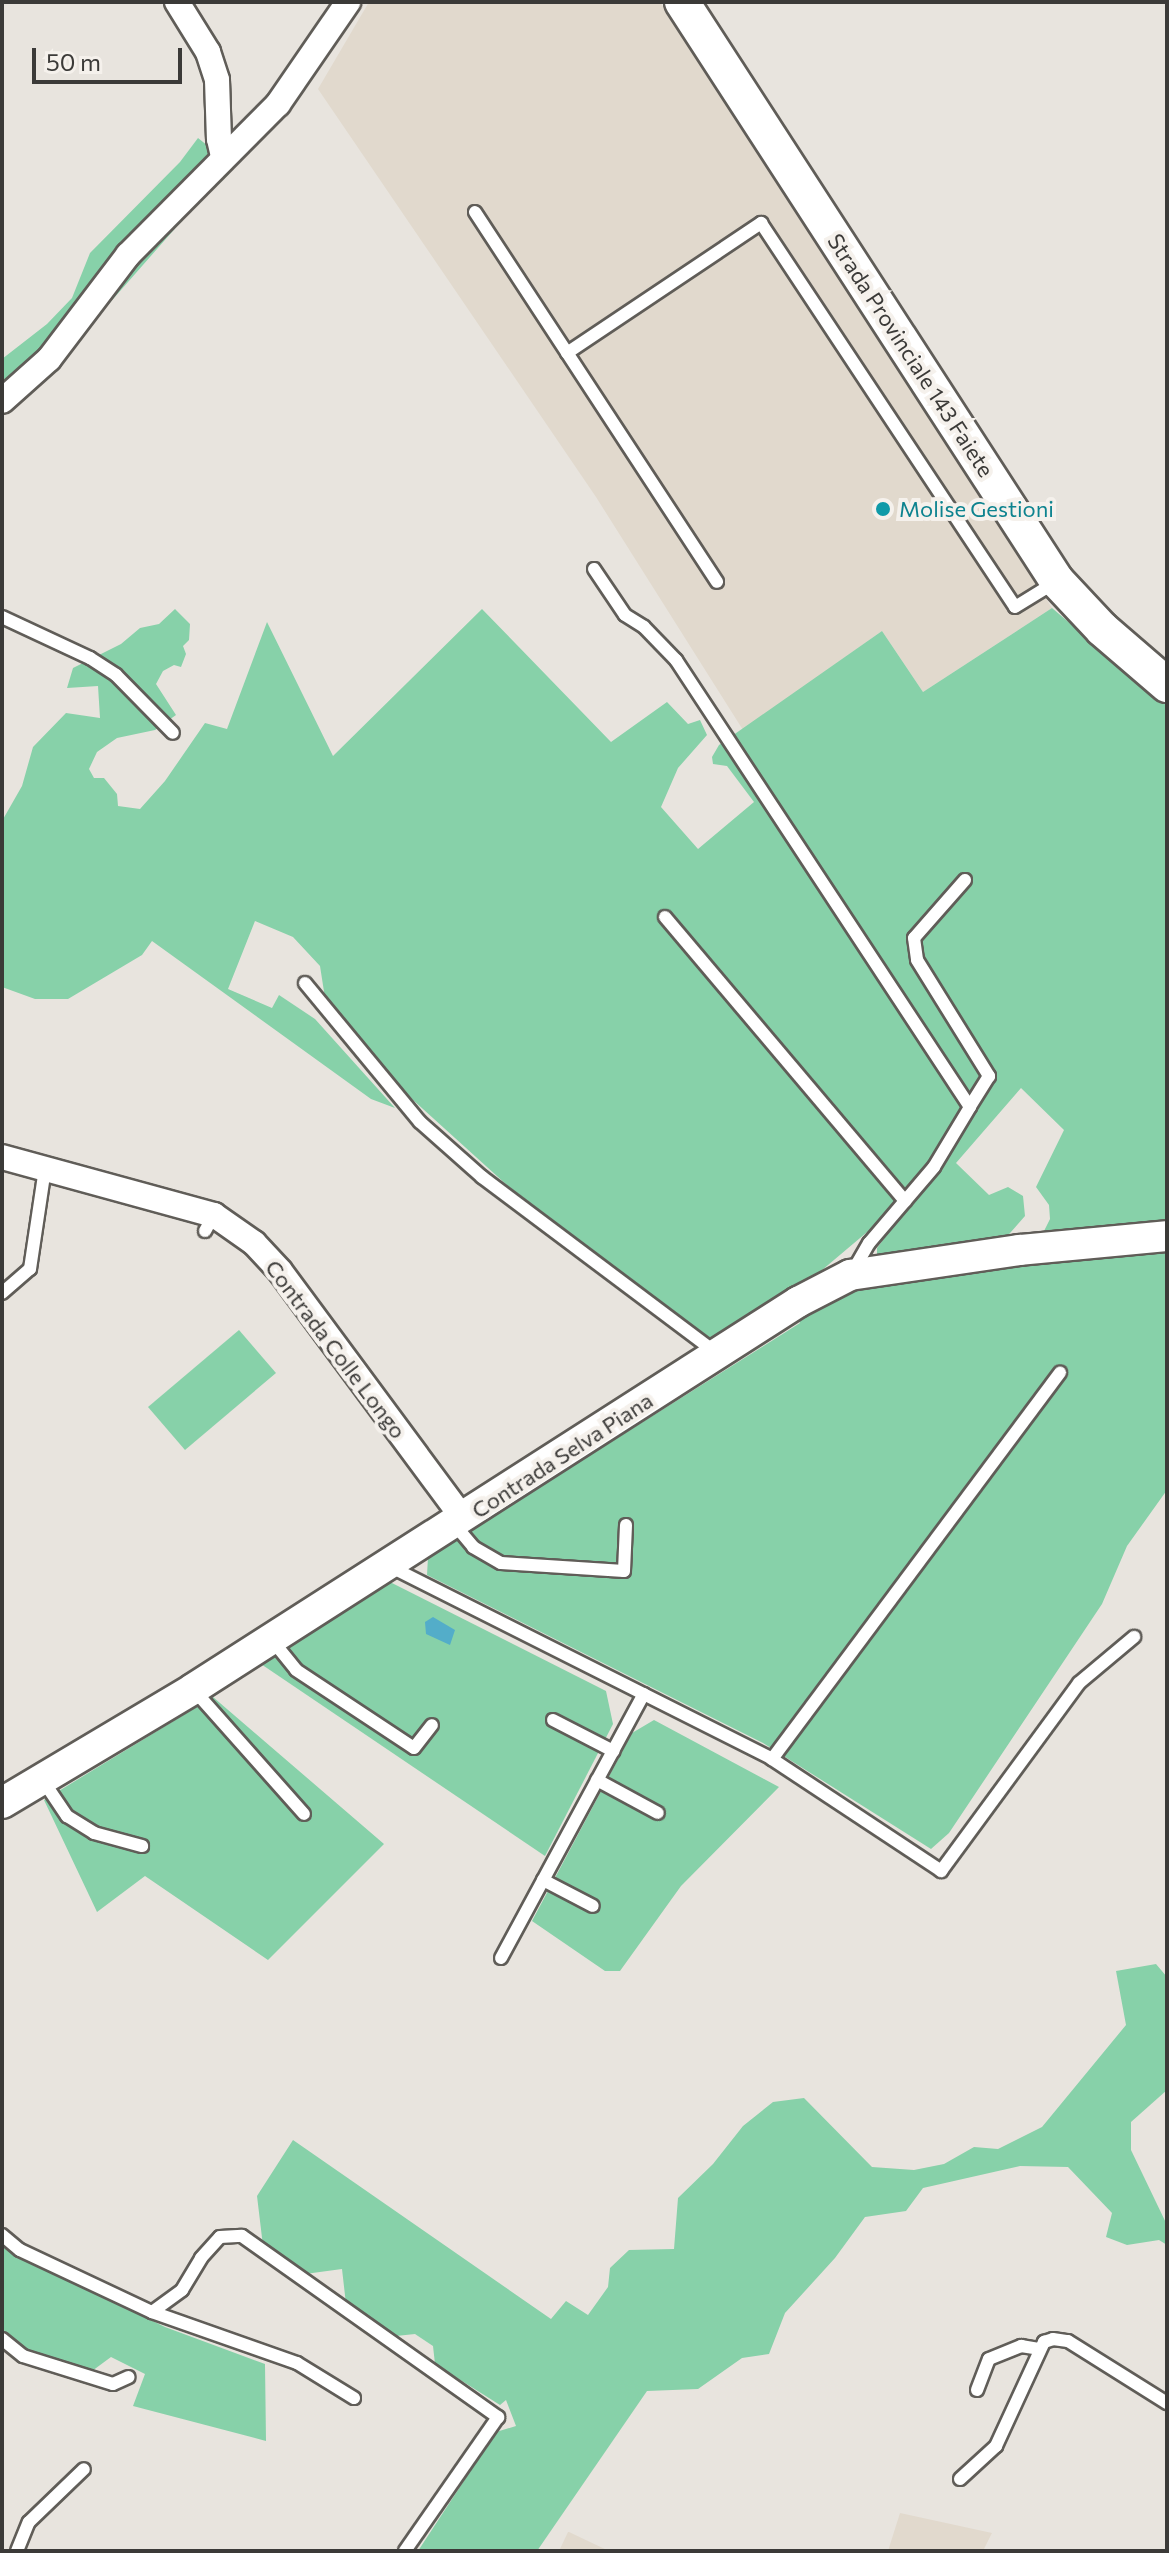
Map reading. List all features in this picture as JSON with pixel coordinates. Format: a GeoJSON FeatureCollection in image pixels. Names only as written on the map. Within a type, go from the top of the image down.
{"type":"FeatureCollection","features":[{"type":"Feature","properties":{"kind":"main road","name":"Strada Provinciale 143 Faiete"},"geometry":{"type":"LineString","coordinates":[[682,2],[1057,581],[1102,629],[1167,685]]}},
{"type":"Feature","properties":{"kind":"street"},"geometry":{"type":"LineString","coordinates":[[177,2],[208,52],[217,80],[219,139],[223,156]]}},
{"type":"Feature","properties":{"kind":"street"},"geometry":{"type":"LineString","coordinates":[[2,401],[49,359],[128,255],[278,104],[348,2]]}},
{"type":"Feature","properties":{"kind":"street","name":"Contrada Colle Longo"},"geometry":{"type":"LineString","coordinates":[[2,1157],[210,1223],[254,1243],[280,1271],[459,1521]]}},
{"type":"Feature","properties":{"kind":"street","name":"Contrada Selva Piana"},"geometry":{"type":"LineString","coordinates":[[2,1803],[272,1640],[798,1302],[850,1275],[1020,1250],[1167,1236]]}},
{"type":"Feature","properties":{"kind":"lane"},"geometry":{"type":"LineString","coordinates":[[475,212],[717,582]]}},
{"type":"Feature","properties":{"kind":"lane"},"geometry":{"type":"LineString","coordinates":[[567,353],[761,223],[1015,607],[1057,581]]}},
{"type":"Feature","properties":{"kind":"lane"},"geometry":{"type":"LineString","coordinates":[[594,569],[625,615],[644,627],[676,660],[970,1107]]}},
{"type":"Feature","properties":{"kind":"lane"},"geometry":{"type":"LineString","coordinates":[[2,617],[90,658],[116,675],[173,733]]}},
{"type":"Feature","properties":{"kind":"lane"},"geometry":{"type":"LineString","coordinates":[[850,1275],[869,1243],[934,1167],[989,1076],[917,960],[914,938],[965,880]]}},
{"type":"Feature","properties":{"kind":"lane"},"geometry":{"type":"LineString","coordinates":[[665,917],[905,1201]]}},
{"type":"Feature","properties":{"kind":"lane"},"geometry":{"type":"LineString","coordinates":[[305,983],[420,1122],[482,1177],[718,1355]]}},
{"type":"Feature","properties":{"kind":"lane"},"geometry":{"type":"LineString","coordinates":[[2,1293],[30,1269],[45,1169]]}},
{"type":"Feature","properties":{"kind":"lane"},"geometry":{"type":"LineString","coordinates":[[772,1759],[1060,1373]]}},
{"type":"Feature","properties":{"kind":"lane"},"geometry":{"type":"LineString","coordinates":[[459,1521],[473,1547],[501,1563],[624,1571],[626,1525]]}},
{"type":"Feature","properties":{"kind":"lane"},"geometry":{"type":"LineString","coordinates":[[389,1566],[772,1759],[941,1871],[1079,1683],[1134,1637]]}},
{"type":"Feature","properties":{"kind":"lane"},"geometry":{"type":"LineString","coordinates":[[272,1640],[296,1670],[414,1748],[432,1725]]}},
{"type":"Feature","properties":{"kind":"lane"},"geometry":{"type":"LineString","coordinates":[[193,1689],[304,1814]]}},
{"type":"Feature","properties":{"kind":"lane"},"geometry":{"type":"LineString","coordinates":[[501,1958],[644,1694]]}},
{"type":"Feature","properties":{"kind":"lane"},"geometry":{"type":"LineString","coordinates":[[553,1720],[613,1751]]}},
{"type":"Feature","properties":{"kind":"lane"},"geometry":{"type":"LineString","coordinates":[[42,1779],[67,1816],[94,1833],[142,1846]]}},
{"type":"Feature","properties":{"kind":"lane"},"geometry":{"type":"LineString","coordinates":[[597,1780],[658,1813]]}},
{"type":"Feature","properties":{"kind":"lane"},"geometry":{"type":"LineString","coordinates":[[543,1880],[593,1906]]}},
{"type":"Feature","properties":{"kind":"lane"},"geometry":{"type":"LineString","coordinates":[[2,2235],[20,2250],[152,2312],[297,2363],[354,2398]]}},
{"type":"Feature","properties":{"kind":"lane"},"geometry":{"type":"LineString","coordinates":[[152,2312],[182,2290],[201,2258],[220,2237],[242,2236],[498,2417],[405,2551]]}},
{"type":"Feature","properties":{"kind":"lane"},"geometry":{"type":"LineString","coordinates":[[2,2339],[23,2356],[113,2384],[129,2377]]}},
{"type":"Feature","properties":{"kind":"lane"},"geometry":{"type":"LineString","coordinates":[[960,2479],[996,2446],[1039,2349],[1053,2339],[1068,2341],[1167,2403]]}},
{"type":"Feature","properties":{"kind":"lane"},"geometry":{"type":"LineString","coordinates":[[977,2390],[989,2359],[1021,2346],[1039,2349]]}},
{"type":"Feature","properties":{"kind":"lane"},"geometry":{"type":"LineString","coordinates":[[17,2551],[29,2522],[84,2469]]}},
{"type":"Feature","properties":{"kind":"shaded area"},"geometry":{"type":"Polygon","coordinates":[[[369,2],[660,2],[1052,608],[923,692],[882,631],[743,730],[596,497],[318,89],[369,2]]]}},
{"type":"Feature","properties":{"kind":"shaded area"},"geometry":{"type":"Polygon","coordinates":[[[900,2513],[992,2533],[983,2551],[888,2551],[900,2513]]]}},
{"type":"Feature","properties":{"kind":"shaded area"},"geometry":{"type":"Polygon","coordinates":[[[569,2532],[609,2551],[559,2551],[569,2532]]]}},
{"type":"Feature","properties":{"kind":"green space"},"geometry":{"type":"Polygon","coordinates":[[[198,138],[229,174],[193,208],[49,372],[2,415],[2,359],[47,324],[72,298],[90,253],[180,162],[198,138]]]}},
{"type":"Feature","properties":{"kind":"green space"},"geometry":{"type":"Polygon","coordinates":[[[1052,608],[1167,706],[1167,1221],[1043,1233],[1050,1219],[1049,1205],[1036,1187],[1064,1130],[1021,1088],[956,1163],[989,1195],[1008,1187],[1023,1196],[1025,1216],[1003,1241],[877,1258],[877,1248],[892,1228],[879,1222],[815,1276],[717,1345],[508,1186],[402,1090],[325,998],[320,966],[293,937],[255,921],[228,989],[272,1008],[279,995],[315,1019],[395,1108],[371,1099],[152,941],[142,955],[68,999],[35,999],[2,987],[2,821],[22,786],[33,747],[66,713],[100,718],[98,686],[67,688],[73,668],[121,644],[140,628],[159,624],[175,609],[190,624],[189,640],[183,646],[186,654],[181,667],[174,665],[163,671],[156,684],[176,715],[155,730],[117,738],[97,752],[89,769],[94,778],[104,778],[117,794],[118,806],[140,809],[165,781],[205,723],[227,729],[267,622],[333,756],[482,609],[611,742],[667,702],[688,724],[700,720],[707,735],[678,768],[661,807],[698,849],[754,802],[727,766],[713,764],[712,757],[719,745],[882,631],[923,692],[1052,608]]]}},
{"type":"Feature","properties":{"kind":"green space"},"geometry":{"type":"Polygon","coordinates":[[[1167,1251],[1167,1490],[1127,1546],[1102,1604],[949,1833],[931,1849],[763,1743],[427,1575],[428,1557],[800,1323],[797,1317],[845,1289],[880,1280],[1167,1251]]]}},
{"type":"Feature","properties":{"kind":"green space"},"geometry":{"type":"Polygon","coordinates":[[[239,1330],[276,1373],[185,1450],[148,1407],[239,1330]]]}},
{"type":"Feature","properties":{"kind":"green space"},"geometry":{"type":"Polygon","coordinates":[[[388,1581],[606,1691],[613,1724],[545,1856],[258,1662],[388,1581]]]}},
{"type":"Feature","properties":{"kind":"green space"},"geometry":{"type":"Polygon","coordinates":[[[213,1697],[384,1844],[268,1960],[145,1876],[97,1912],[44,1800],[213,1697]]]}},
{"type":"Feature","properties":{"kind":"green space"},"geometry":{"type":"Polygon","coordinates":[[[654,1720],[779,1787],[681,1886],[620,1971],[605,1971],[532,1921],[632,1733],[654,1720]]]}},
{"type":"Feature","properties":{"kind":"green space"},"geometry":{"type":"Polygon","coordinates":[[[1156,1964],[1167,1977],[1167,2090],[1131,2122],[1131,2150],[1167,2225],[1167,2245],[1159,2240],[1127,2245],[1106,2237],[1112,2213],[1068,2167],[1020,2166],[923,2188],[906,2211],[865,2217],[835,2258],[785,2313],[769,2354],[742,2358],[698,2389],[647,2391],[537,2551],[418,2551],[496,2432],[516,2426],[506,2400],[500,2405],[435,2364],[433,2346],[415,2334],[396,2336],[346,2304],[342,2269],[305,2274],[263,2246],[257,2196],[293,2140],[551,2319],[566,2301],[588,2315],[608,2287],[610,2268],[629,2250],[674,2249],[678,2198],[713,2164],[743,2126],[773,2102],[804,2098],[872,2167],[914,2170],[944,2164],[974,2147],[998,2149],[1042,2127],[1126,2025],[1116,1971],[1156,1964]]]}},
{"type":"Feature","properties":{"kind":"green space"},"geometry":{"type":"Polygon","coordinates":[[[2,2247],[165,2327],[265,2364],[266,2441],[133,2406],[145,2374],[111,2357],[92,2371],[26,2349],[2,2329],[2,2247]]]}},
{"type":"Feature","properties":{"kind":"water"},"geometry":{"type":"Polygon","coordinates":[[[433,1617],[455,1630],[450,1645],[426,1634],[425,1622],[433,1617]]]}},
{"type":"Feature","properties":{"kind":"place","name":"Molise Gestioni"},"geometry":{"type":"Point","coordinates":[883,509]}}]}
